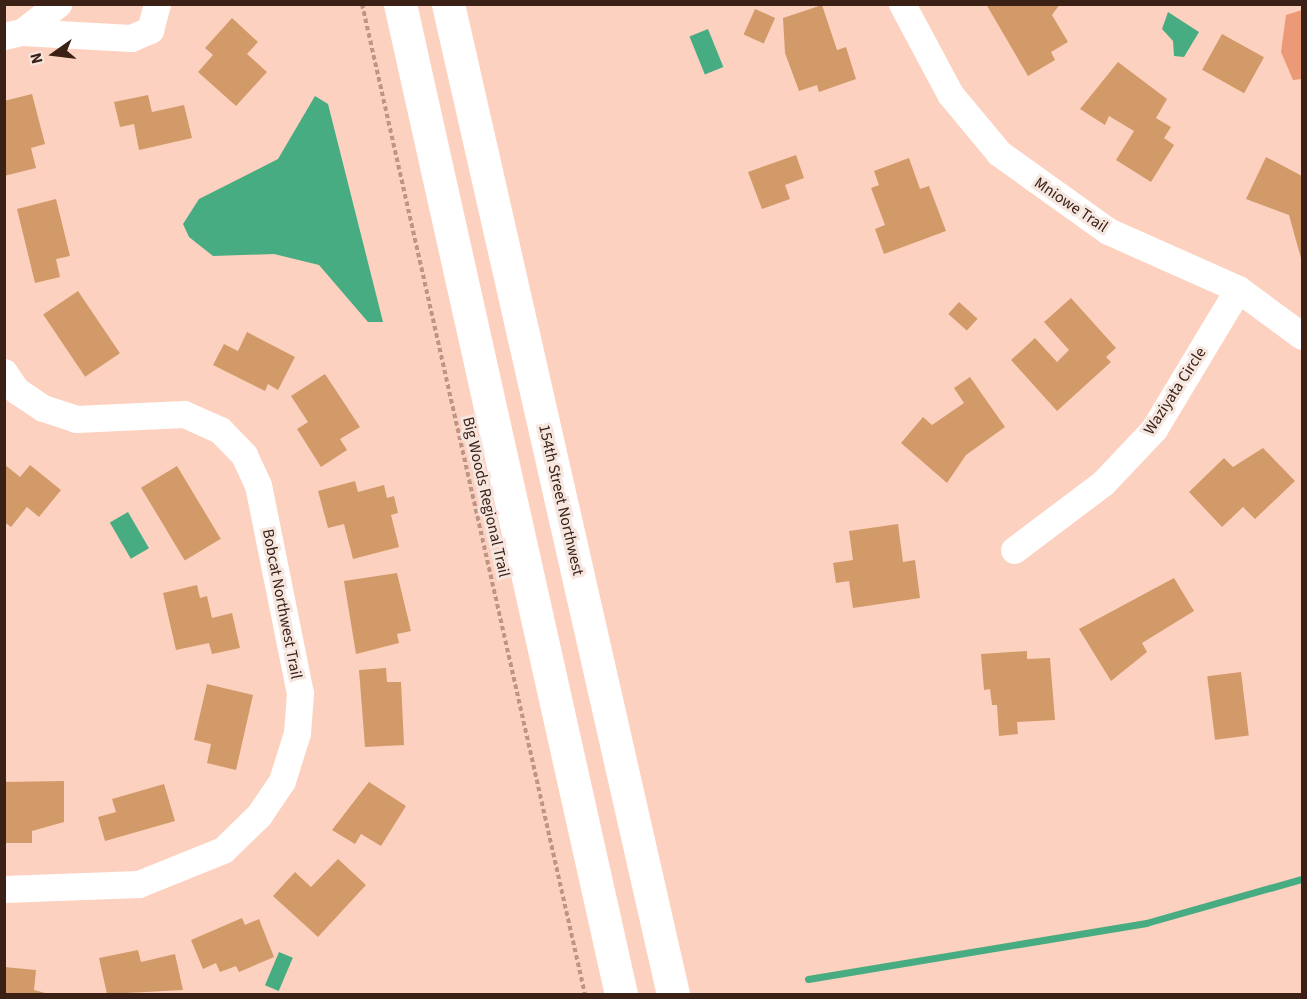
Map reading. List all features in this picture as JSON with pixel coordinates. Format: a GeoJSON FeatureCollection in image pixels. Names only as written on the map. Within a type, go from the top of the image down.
{"type":"FeatureCollection","features":[{"type":"Feature","properties":{"kind":"street"},"geometry":{"type":"LineString","coordinates":[[13,34],[58,4]]}},
{"type":"Feature","properties":{"kind":"street"},"geometry":{"type":"LineString","coordinates":[[13,34],[131,38],[150,30],[157,4]]}},
{"type":"Feature","properties":{"kind":"street"},"geometry":{"type":"LineString","coordinates":[[400,4],[621,994]]}},
{"type":"Feature","properties":{"kind":"street","name":"154th Street Northwest"},"geometry":{"type":"LineString","coordinates":[[448,4],[673,994]]}},
{"type":"Feature","properties":{"kind":"street","name":"Mniowe Trail"},"geometry":{"type":"LineString","coordinates":[[902,4],[950,94],[999,153],[1108,231],[1238,289],[1302,336]]}},
{"type":"Feature","properties":{"kind":"street","name":"Waziyata Circle"},"geometry":{"type":"LineString","coordinates":[[1014,550],[1103,483],[1154,429],[1238,289]]}},
{"type":"Feature","properties":{"kind":"street","name":"Bobcat Northwest Trail"},"geometry":{"type":"LineString","coordinates":[[4,372],[16,390],[43,408],[76,418],[184,414],[220,430],[244,455],[260,496],[300,693],[297,734],[282,781],[259,815],[223,850],[139,884],[4,890]]}},
{"type":"Feature","properties":{"kind":"path","name":"Big Woods Regional Trail"},"geometry":{"type":"LineString","coordinates":[[362,4],[585,994]]}},
{"type":"Feature","properties":{"kind":"shaded area"},"geometry":{"type":"Polygon","coordinates":[[[1302,10],[1302,79],[1293,80],[1281,52],[1286,15],[1302,10]]]}},
{"type":"Feature","properties":{"kind":"shaded area"},"geometry":{"type":"Polygon","coordinates":[[[1168,12],[1199,32],[1184,57],[1174,56],[1173,41],[1162,29],[1168,12]]]}},
{"type":"Feature","properties":{"kind":"shaded area"},"geometry":{"type":"Polygon","coordinates":[[[708,29],[723,67],[705,75],[689,36],[708,29]]]}},
{"type":"Feature","properties":{"kind":"shaded area"},"geometry":{"type":"Polygon","coordinates":[[[315,96],[328,104],[383,322],[368,322],[319,265],[274,254],[213,256],[189,237],[183,224],[199,199],[278,159],[315,96]]]}},
{"type":"Feature","properties":{"kind":"shaded area"},"geometry":{"type":"Polygon","coordinates":[[[128,512],[149,548],[131,559],[110,522],[128,512]]]}},
{"type":"Feature","properties":{"kind":"shaded area"},"geometry":{"type":"Polygon","coordinates":[[[279,952],[293,958],[279,991],[265,985],[279,952]]]}},
{"type":"Feature","properties":{"kind":"building"},"geometry":{"type":"Polygon","coordinates":[[[986,4],[1060,4],[1052,15],[1068,42],[1051,52],[1055,60],[1028,76],[986,4]]]}},
{"type":"Feature","properties":{"kind":"building"},"geometry":{"type":"Polygon","coordinates":[[[822,5],[837,50],[846,47],[856,79],[819,92],[817,85],[799,91],[785,53],[783,18],[822,5]]]}},
{"type":"Feature","properties":{"kind":"building"},"geometry":{"type":"Polygon","coordinates":[[[755,9],[775,18],[764,44],[744,35],[755,9]]]}},
{"type":"Feature","properties":{"kind":"building"},"geometry":{"type":"Polygon","coordinates":[[[232,18],[258,42],[247,54],[267,72],[236,106],[198,72],[213,55],[205,48],[232,18]]]}},
{"type":"Feature","properties":{"kind":"building"},"geometry":{"type":"Polygon","coordinates":[[[1222,34],[1264,57],[1244,93],[1202,70],[1222,34]]]}},
{"type":"Feature","properties":{"kind":"building"},"geometry":{"type":"Polygon","coordinates":[[[1118,62],[1167,99],[1156,118],[1171,127],[1164,138],[1174,145],[1151,182],[1116,160],[1134,131],[1109,116],[1105,125],[1080,109],[1118,62]]]}},
{"type":"Feature","properties":{"kind":"building"},"geometry":{"type":"Polygon","coordinates":[[[32,94],[45,144],[31,148],[36,168],[4,176],[4,101],[32,94]]]}},
{"type":"Feature","properties":{"kind":"building"},"geometry":{"type":"Polygon","coordinates":[[[148,95],[152,112],[184,105],[192,138],[139,150],[134,124],[120,127],[114,102],[148,95]]]}},
{"type":"Feature","properties":{"kind":"building"},"geometry":{"type":"Polygon","coordinates":[[[796,155],[804,178],[785,185],[790,199],[762,209],[748,172],[796,155]]]}},
{"type":"Feature","properties":{"kind":"building"},"geometry":{"type":"Polygon","coordinates":[[[1266,157],[1302,176],[1302,262],[1289,215],[1246,199],[1266,157]]]}},
{"type":"Feature","properties":{"kind":"building"},"geometry":{"type":"Polygon","coordinates":[[[909,158],[920,189],[929,186],[946,231],[884,254],[875,229],[885,225],[871,188],[879,185],[874,171],[909,158]]]}},
{"type":"Feature","properties":{"kind":"building"},"geometry":{"type":"Polygon","coordinates":[[[56,199],[70,256],[56,259],[60,277],[35,283],[17,209],[56,199]]]}},
{"type":"Feature","properties":{"kind":"building"},"geometry":{"type":"Polygon","coordinates":[[[78,291],[120,353],[85,377],[43,314],[78,291]]]}},
{"type":"Feature","properties":{"kind":"building"},"geometry":{"type":"Polygon","coordinates":[[[1071,298],[1116,348],[1106,357],[1111,362],[1057,411],[1011,360],[1035,338],[1057,362],[1069,350],[1044,322],[1071,298]]]}},
{"type":"Feature","properties":{"kind":"building"},"geometry":{"type":"Polygon","coordinates":[[[959,302],[978,319],[967,331],[948,314],[959,302]]]}},
{"type":"Feature","properties":{"kind":"building"},"geometry":{"type":"Polygon","coordinates":[[[247,332],[295,357],[278,390],[268,384],[265,391],[213,365],[224,344],[238,351],[247,332]]]}},
{"type":"Feature","properties":{"kind":"building"},"geometry":{"type":"Polygon","coordinates":[[[325,374],[360,427],[340,439],[347,450],[321,467],[297,429],[308,422],[291,396],[325,374]]]}},
{"type":"Feature","properties":{"kind":"building"},"geometry":{"type":"Polygon","coordinates":[[[970,377],[1005,427],[966,455],[947,483],[901,443],[923,417],[932,425],[964,403],[954,388],[970,377]]]}},
{"type":"Feature","properties":{"kind":"building"},"geometry":{"type":"Polygon","coordinates":[[[1263,448],[1295,481],[1255,519],[1243,507],[1222,527],[1189,492],[1224,458],[1233,467],[1263,448]]]}},
{"type":"Feature","properties":{"kind":"building"},"geometry":{"type":"Polygon","coordinates":[[[4,464],[20,477],[30,465],[61,490],[39,517],[27,507],[11,527],[4,522],[4,464]]]}},
{"type":"Feature","properties":{"kind":"building"},"geometry":{"type":"Polygon","coordinates":[[[177,466],[221,539],[185,560],[141,488],[177,466]]]}},
{"type":"Feature","properties":{"kind":"building"},"geometry":{"type":"Polygon","coordinates":[[[355,481],[358,492],[384,485],[387,498],[394,496],[398,513],[391,515],[399,547],[353,559],[344,524],[328,528],[318,491],[355,481]]]}},
{"type":"Feature","properties":{"kind":"building"},"geometry":{"type":"Polygon","coordinates":[[[898,524],[903,562],[915,560],[920,598],[853,608],[849,581],[836,583],[833,563],[853,560],[849,531],[898,524]]]}},
{"type":"Feature","properties":{"kind":"building"},"geometry":{"type":"Polygon","coordinates":[[[397,573],[411,631],[397,634],[399,643],[356,654],[344,581],[397,573]]]}},
{"type":"Feature","properties":{"kind":"building"},"geometry":{"type":"Polygon","coordinates":[[[1174,578],[1194,611],[1142,643],[1147,652],[1111,681],[1079,629],[1174,578]]]}},
{"type":"Feature","properties":{"kind":"building"},"geometry":{"type":"Polygon","coordinates":[[[197,585],[200,598],[207,596],[212,618],[232,613],[240,648],[212,654],[209,643],[176,650],[163,593],[197,585]]]}},
{"type":"Feature","properties":{"kind":"building"},"geometry":{"type":"Polygon","coordinates":[[[1027,651],[1027,659],[1050,658],[1055,720],[1017,722],[1018,734],[999,736],[997,705],[992,705],[990,689],[984,690],[981,654],[1027,651]]]}},
{"type":"Feature","properties":{"kind":"building"},"geometry":{"type":"Polygon","coordinates":[[[386,668],[387,682],[401,682],[404,745],[365,747],[359,670],[386,668]]]}},
{"type":"Feature","properties":{"kind":"building"},"geometry":{"type":"Polygon","coordinates":[[[1241,672],[1249,736],[1215,740],[1207,676],[1241,672]]]}},
{"type":"Feature","properties":{"kind":"building"},"geometry":{"type":"Polygon","coordinates":[[[207,684],[253,695],[236,770],[207,763],[211,744],[194,740],[207,684]]]}},
{"type":"Feature","properties":{"kind":"building"},"geometry":{"type":"Polygon","coordinates":[[[64,781],[64,822],[32,831],[32,843],[4,843],[4,782],[64,781]]]}},
{"type":"Feature","properties":{"kind":"building"},"geometry":{"type":"Polygon","coordinates":[[[369,782],[406,806],[381,846],[361,834],[355,844],[332,830],[369,782]]]}},
{"type":"Feature","properties":{"kind":"building"},"geometry":{"type":"Polygon","coordinates":[[[164,784],[175,821],[105,841],[98,817],[116,812],[112,799],[164,784]]]}},
{"type":"Feature","properties":{"kind":"building"},"geometry":{"type":"Polygon","coordinates":[[[338,859],[366,885],[318,937],[273,896],[295,872],[311,887],[338,859]]]}},
{"type":"Feature","properties":{"kind":"building"},"geometry":{"type":"Polygon","coordinates":[[[242,918],[245,925],[259,919],[274,957],[239,972],[236,966],[220,972],[216,963],[203,969],[191,940],[242,918]]]}},
{"type":"Feature","properties":{"kind":"building"},"geometry":{"type":"Polygon","coordinates":[[[138,950],[141,962],[175,954],[183,990],[107,994],[99,958],[138,950]]]}},
{"type":"Feature","properties":{"kind":"building"},"geometry":{"type":"Polygon","coordinates":[[[4,967],[36,970],[34,990],[49,994],[4,994],[4,967]]]}},
{"type":"Feature","properties":{"kind":"waterway"},"geometry":{"type":"LineString","coordinates":[[808,979],[1146,923],[1302,879]]}}]}
